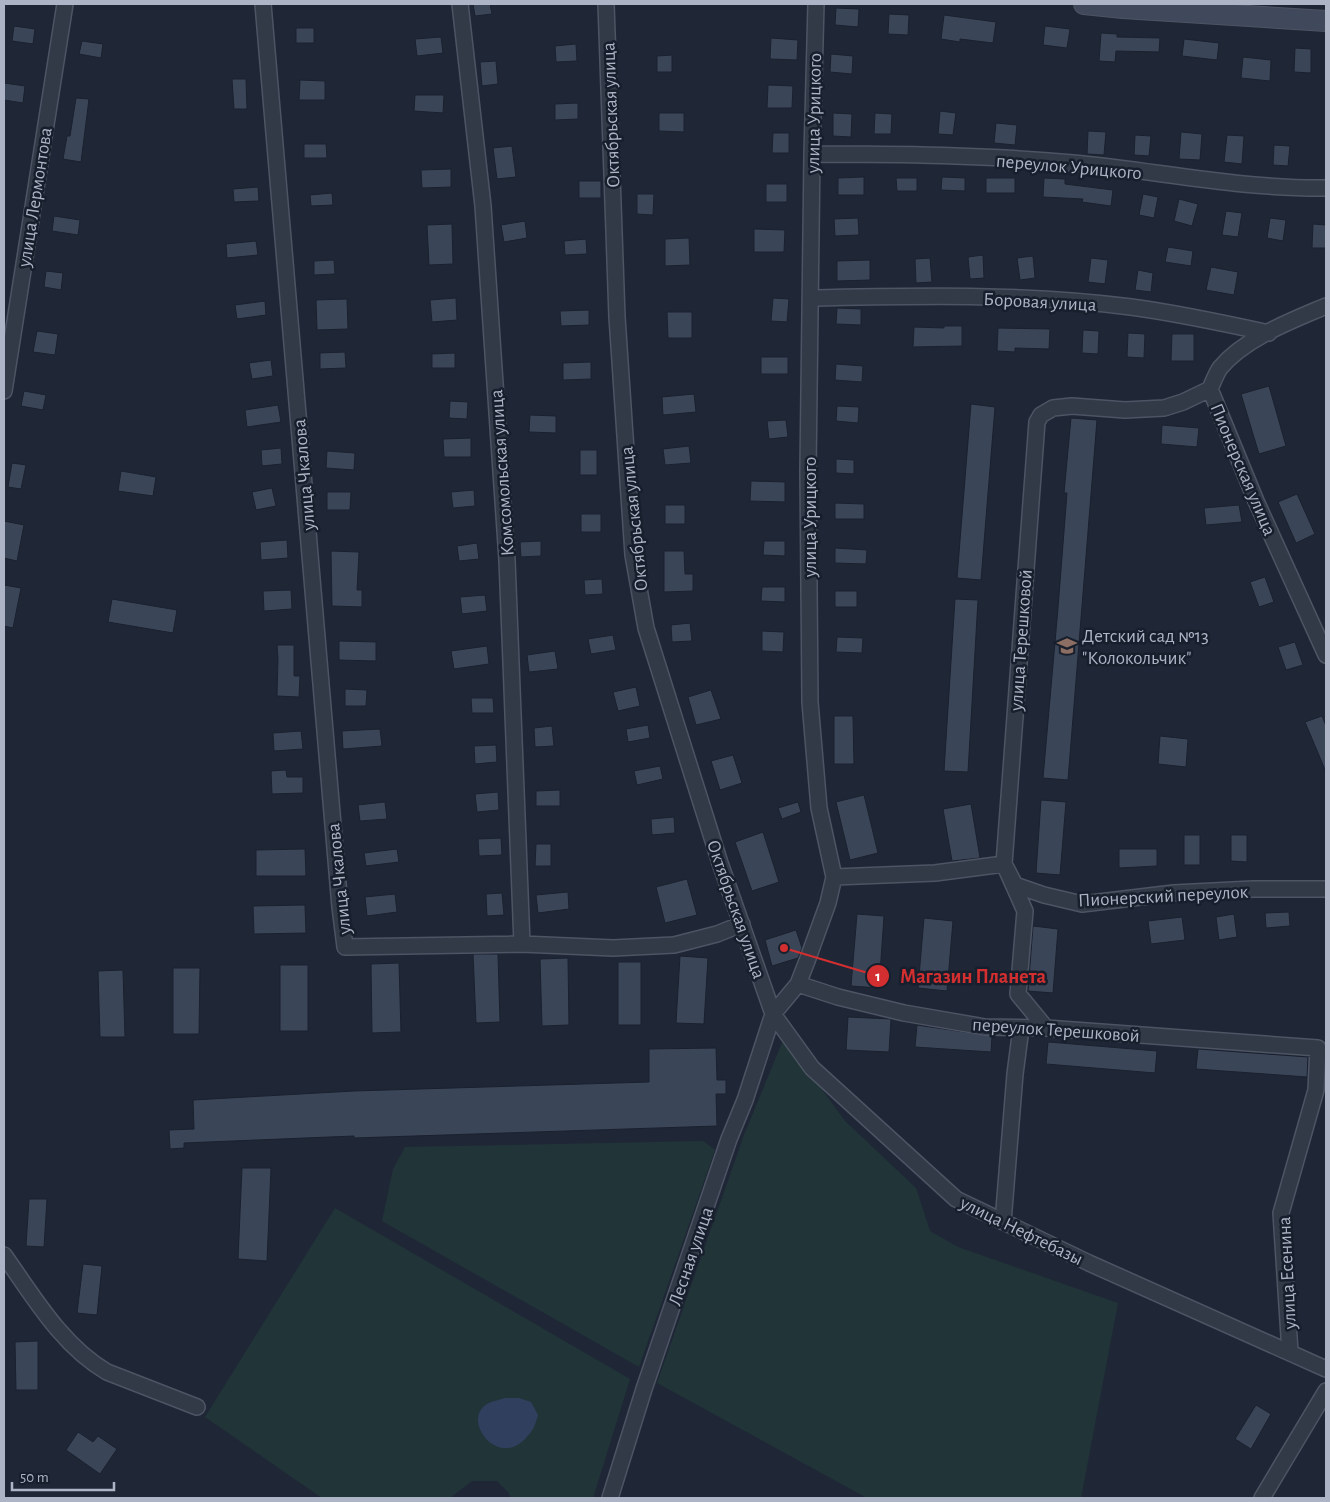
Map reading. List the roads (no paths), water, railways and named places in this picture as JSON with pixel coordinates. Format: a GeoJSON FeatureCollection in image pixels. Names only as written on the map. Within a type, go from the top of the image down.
{"type":"FeatureCollection","features":[{"type":"Feature","properties":{"kind":"street","name":"улица Лермонтова"},"geometry":{"type":"LineString","coordinates":[[4,391],[65,4]]}},
{"type":"Feature","properties":{"kind":"street","name":"улица Чкалова"},"geometry":{"type":"LineString","coordinates":[[263,4],[340,908],[345,947],[522,944]]}},
{"type":"Feature","properties":{"kind":"street","name":"Комсомольская улица"},"geometry":{"type":"LineString","coordinates":[[460,4],[483,206],[507,560],[522,944]]}},
{"type":"Feature","properties":{"kind":"street","name":"Октябрьская улица"},"geometry":{"type":"LineString","coordinates":[[606,4],[617,317],[634,555],[646,628],[720,863],[773,1014]]}},
{"type":"Feature","properties":{"kind":"street","name":"улица Урицкого"},"geometry":{"type":"LineString","coordinates":[[773,1014],[798,984],[828,903],[834,877],[819,808],[810,702],[808,480],[816,4]]}},
{"type":"Feature","properties":{"kind":"street"},"geometry":{"type":"LineString","coordinates":[[1084,4],[1326,21]]}},
{"type":"Feature","properties":{"kind":"street","name":"переулок Урицкого"},"geometry":{"type":"LineString","coordinates":[[812,154],[917,154],[1073,163],[1287,188],[1326,188]]}},
{"type":"Feature","properties":{"kind":"street","name":"Боровая улица"},"geometry":{"type":"LineString","coordinates":[[810,298],[1022,298],[1130,307],[1268,332]]}},
{"type":"Feature","properties":{"kind":"street","name":"Пионерская улица"},"geometry":{"type":"LineString","coordinates":[[1326,306],[1268,332],[1237,351],[1219,369],[1210,389],[1256,501],[1326,655]]}},
{"type":"Feature","properties":{"kind":"street","name":"улица Терешковой"},"geometry":{"type":"LineString","coordinates":[[1046,1028],[1018,994],[1025,911],[1004,864],[1037,422],[1041,415],[1053,408],[1072,406],[1125,410],[1164,408],[1183,402],[1210,389]]}},
{"type":"Feature","properties":{"kind":"street"},"geometry":{"type":"LineString","coordinates":[[834,877],[935,873],[1004,864]]}},
{"type":"Feature","properties":{"kind":"street","name":"Пионерский переулок"},"geometry":{"type":"LineString","coordinates":[[1004,864],[1016,885],[1044,895],[1082,904],[1174,893],[1253,889],[1326,889]]}},
{"type":"Feature","properties":{"kind":"street"},"geometry":{"type":"LineString","coordinates":[[522,944],[613,948],[674,945],[717,934],[742,924]]}},
{"type":"Feature","properties":{"kind":"street","name":"переулок Терешковой"},"geometry":{"type":"LineString","coordinates":[[798,984],[838,997],[904,1013],[986,1027],[1046,1028],[1318,1048]]}},
{"type":"Feature","properties":{"kind":"street","name":"улица Нефтебазы"},"geometry":{"type":"LineString","coordinates":[[773,1014],[812,1068],[956,1199],[1089,1263],[1326,1369]]}},
{"type":"Feature","properties":{"kind":"street","name":"Лесная улица"},"geometry":{"type":"LineString","coordinates":[[610,1498],[644,1390],[773,1014]]}},
{"type":"Feature","properties":{"kind":"street"},"geometry":{"type":"LineString","coordinates":[[1004,1222],[1015,1074],[1021,1028]]}},
{"type":"Feature","properties":{"kind":"street","name":"улица Есенина"},"geometry":{"type":"LineString","coordinates":[[1290,1352],[1281,1212],[1316,1090],[1318,1048]]}},
{"type":"Feature","properties":{"kind":"street"},"geometry":{"type":"LineString","coordinates":[[4,1255],[60,1332],[94,1365],[107,1372],[197,1407]]}},
{"type":"Feature","properties":{"kind":"street"},"geometry":{"type":"LineString","coordinates":[[1262,1498],[1326,1391]]}},
{"type":"Feature","properties":{"kind":"water"},"geometry":{"type":"Polygon","coordinates":[[[505,1398],[519,1398],[531,1402],[538,1415],[533,1428],[525,1439],[514,1446],[504,1448],[494,1445],[486,1438],[480,1430],[478,1420],[480,1411],[487,1404],[505,1398]]]}},
{"type":"Feature","properties":{"kind":"place","name":"Детский сад №13 \"Колокольчик\""},"geometry":{"type":"Point","coordinates":[1067,646]}},
{"type":"Feature","properties":{"kind":"place","name":"Магазин Планета"},"geometry":{"type":"Point","coordinates":[784,948]}}]}
